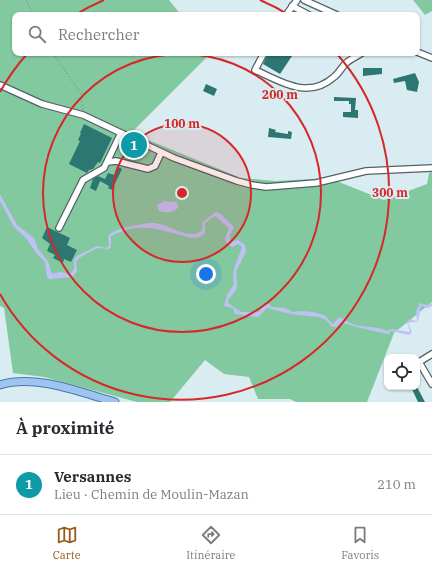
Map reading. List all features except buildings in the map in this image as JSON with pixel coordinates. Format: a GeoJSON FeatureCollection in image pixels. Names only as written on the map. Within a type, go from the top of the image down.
{"type":"FeatureCollection","features":[{"type":"Feature","properties":{"kind":"main road"},"geometry":{"type":"LineString","coordinates":[[0,384],[19,380],[34,381],[115,402]]}},
{"type":"Feature","properties":{"kind":"street"},"geometry":{"type":"LineString","coordinates":[[288,12],[297,0]]}},
{"type":"Feature","properties":{"kind":"street"},"geometry":{"type":"LineString","coordinates":[[304,0],[330,12]]}},
{"type":"Feature","properties":{"kind":"street"},"geometry":{"type":"LineString","coordinates":[[292,6],[303,12]]}},
{"type":"Feature","properties":{"kind":"street"},"geometry":{"type":"LineString","coordinates":[[420,53],[432,58]]}},
{"type":"Feature","properties":{"kind":"street"},"geometry":{"type":"LineString","coordinates":[[262,56],[255,70],[292,87],[304,89],[314,88],[329,81],[347,62],[357,56]]}},
{"type":"Feature","properties":{"kind":"street"},"geometry":{"type":"LineString","coordinates":[[0,85],[42,104],[83,115],[161,153],[237,181],[266,186],[316,183],[366,171],[432,168]]}},
{"type":"Feature","properties":{"kind":"street"},"geometry":{"type":"LineString","coordinates":[[59,228],[83,180],[104,168],[121,133]]}},
{"type":"Feature","properties":{"kind":"street"},"geometry":{"type":"LineString","coordinates":[[108,162],[116,161],[148,169],[155,166],[161,153]]}},
{"type":"Feature","properties":{"kind":"street"},"geometry":{"type":"LineString","coordinates":[[432,354],[419,362],[432,384]]}},
{"type":"Feature","properties":{"kind":"path"},"geometry":{"type":"LineString","coordinates":[[26,0],[32,12]]}},
{"type":"Feature","properties":{"kind":"path"},"geometry":{"type":"LineString","coordinates":[[55,56],[81,94],[83,115]]}},
{"type":"Feature","properties":{"kind":"green space"},"geometry":{"type":"Polygon","coordinates":[[[0,0],[169,0],[179,12],[12,12],[12,56],[208,56],[131,133],[241,178],[276,181],[329,178],[384,200],[427,184],[429,173],[432,172],[432,302],[394,333],[386,354],[384,354],[384,359],[367,402],[296,402],[290,399],[258,399],[249,377],[224,374],[205,360],[170,402],[137,402],[44,377],[13,373],[4,308],[0,306],[0,0]]]}},
{"type":"Feature","properties":{"kind":"green space"},"geometry":{"type":"Polygon","coordinates":[[[413,0],[432,0],[432,11],[425,15],[413,0]]]}},
{"type":"Feature","properties":{"kind":"water"},"geometry":{"type":"Polygon","coordinates":[[[0,194],[17,225],[34,238],[38,249],[48,261],[52,274],[60,272],[70,274],[74,269],[74,260],[77,256],[97,246],[106,248],[109,246],[109,235],[118,230],[139,224],[155,223],[192,234],[202,230],[203,222],[216,212],[221,214],[234,227],[230,235],[230,242],[238,240],[245,245],[246,251],[236,272],[236,290],[228,300],[228,303],[241,312],[259,312],[265,303],[272,307],[285,308],[293,312],[313,312],[324,315],[333,324],[339,317],[356,325],[387,331],[392,329],[409,332],[407,322],[410,319],[417,321],[416,311],[420,303],[427,305],[432,303],[432,306],[428,308],[421,306],[418,321],[408,323],[412,332],[409,335],[391,331],[389,334],[340,322],[337,327],[332,327],[326,320],[319,317],[291,314],[267,308],[258,317],[235,314],[233,308],[224,306],[227,295],[234,284],[234,269],[242,247],[238,244],[233,247],[227,244],[225,239],[229,228],[215,216],[205,223],[205,233],[200,237],[192,238],[152,228],[122,231],[111,236],[111,247],[109,249],[97,248],[79,258],[76,262],[77,271],[73,277],[49,279],[47,277],[45,262],[36,253],[26,238],[14,227],[0,201],[0,194]]]}},
{"type":"Feature","properties":{"kind":"water"},"geometry":{"type":"Polygon","coordinates":[[[164,201],[177,202],[178,208],[169,212],[159,211],[157,205],[164,201]]]}},
{"type":"Feature","properties":{"kind":"place","name":"Versannes"},"geometry":{"type":"Point","coordinates":[134,145]}}]}
